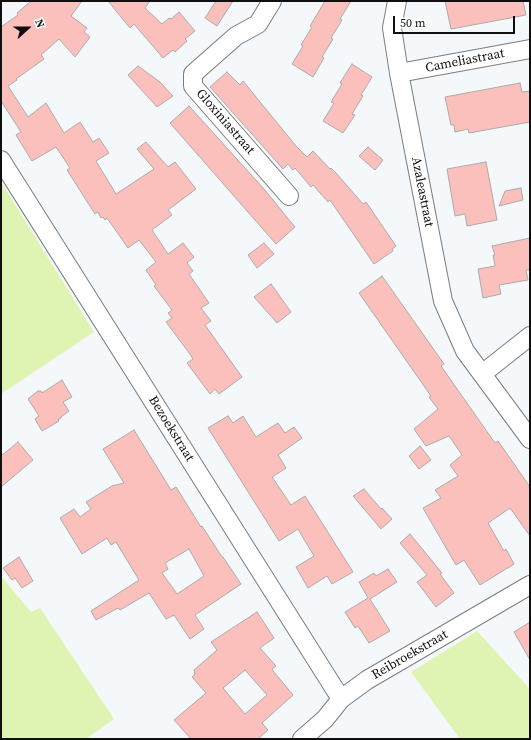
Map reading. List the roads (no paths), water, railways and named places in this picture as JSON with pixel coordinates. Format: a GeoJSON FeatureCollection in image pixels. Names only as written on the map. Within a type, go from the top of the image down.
{"type":"FeatureCollection","features":[{"type":"Feature","properties":{"kind":"street","name":"Gloxiniastraat"},"geometry":{"type":"LineString","coordinates":[[272,1],[258,24],[236,36],[193,74],[193,86],[290,196]]}},
{"type":"Feature","properties":{"kind":"street","name":"Azaleastraat"},"geometry":{"type":"LineString","coordinates":[[397,1],[392,28],[399,73],[442,301],[466,351],[530,439]]}},
{"type":"Feature","properties":{"kind":"street","name":"Cameliastraat"},"geometry":{"type":"LineString","coordinates":[[399,73],[530,49]]}},
{"type":"Feature","properties":{"kind":"street","name":"Bezoekstraat"},"geometry":{"type":"LineString","coordinates":[[1,160],[341,699]]}},
{"type":"Feature","properties":{"kind":"street"},"geometry":{"type":"LineString","coordinates":[[482,374],[530,336]]}},
{"type":"Feature","properties":{"kind":"street","name":"Reibroekstraat"},"geometry":{"type":"LineString","coordinates":[[302,739],[325,719],[341,699],[367,680],[530,585]]}}]}
